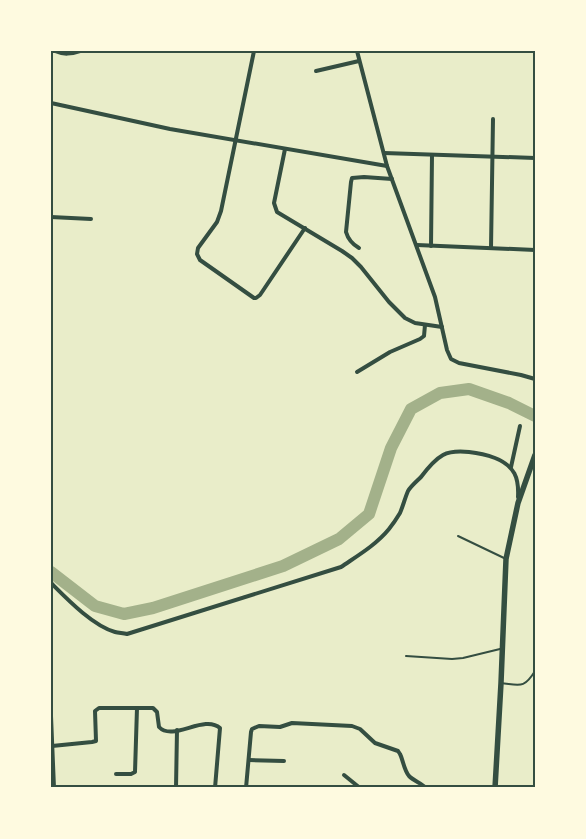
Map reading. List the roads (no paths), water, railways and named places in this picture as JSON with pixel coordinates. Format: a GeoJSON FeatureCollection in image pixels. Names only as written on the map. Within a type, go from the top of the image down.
{"type":"FeatureCollection","features":[{"type":"Feature","properties":{"kind":"highway"},"geometry":{"type":"LineString","coordinates":[[495,788],[506,559],[518,502],[533,458]]}},
{"type":"Feature","properties":{"kind":"street"},"geometry":{"type":"LineString","coordinates":[[55,51],[61,54],[70,54],[80,51]]}},
{"type":"Feature","properties":{"kind":"street"},"geometry":{"type":"LineString","coordinates":[[254,51],[219,217],[198,248],[197,254],[200,260],[256,298],[260,295],[305,228]]}},
{"type":"Feature","properties":{"kind":"street"},"geometry":{"type":"LineString","coordinates":[[357,51],[387,166],[432,286],[447,350],[451,359],[454,362],[535,379]]}},
{"type":"Feature","properties":{"kind":"street"},"geometry":{"type":"LineString","coordinates":[[316,71],[359,61]]}},
{"type":"Feature","properties":{"kind":"street"},"geometry":{"type":"LineString","coordinates":[[51,104],[235,140],[387,166]]}},
{"type":"Feature","properties":{"kind":"street"},"geometry":{"type":"LineString","coordinates":[[492,248],[493,119]]}},
{"type":"Feature","properties":{"kind":"street"},"geometry":{"type":"LineString","coordinates":[[285,149],[274,206],[277,212],[352,258],[389,302],[406,318],[415,323],[442,327]]}},
{"type":"Feature","properties":{"kind":"street"},"geometry":{"type":"LineString","coordinates":[[384,153],[535,158]]}},
{"type":"Feature","properties":{"kind":"street"},"geometry":{"type":"LineString","coordinates":[[431,246],[432,154]]}},
{"type":"Feature","properties":{"kind":"street"},"geometry":{"type":"LineString","coordinates":[[359,248],[354,246],[346,232],[352,178],[392,179]]}},
{"type":"Feature","properties":{"kind":"street"},"geometry":{"type":"LineString","coordinates":[[51,217],[91,220]]}},
{"type":"Feature","properties":{"kind":"street"},"geometry":{"type":"LineString","coordinates":[[417,245],[535,250]]}},
{"type":"Feature","properties":{"kind":"street"},"geometry":{"type":"LineString","coordinates":[[356,372],[390,352],[422,338],[425,325]]}},
{"type":"Feature","properties":{"kind":"street"},"geometry":{"type":"LineString","coordinates":[[518,502],[519,488],[511,467],[520,426]]}},
{"type":"Feature","properties":{"kind":"street"},"geometry":{"type":"LineString","coordinates":[[51,583],[69,601],[99,624],[115,632],[127,634],[341,567],[371,546],[388,530],[400,513],[409,491],[432,463],[443,455],[455,452],[478,453],[497,459],[511,467]]}},
{"type":"Feature","properties":{"kind":"street"},"geometry":{"type":"LineString","coordinates":[[52,746],[96,741],[95,711],[99,708],[153,708],[157,712],[160,729],[167,732],[210,724],[217,725],[220,728],[215,788]]}},
{"type":"Feature","properties":{"kind":"street"},"geometry":{"type":"LineString","coordinates":[[116,774],[131,774],[134,772],[137,708]]}},
{"type":"Feature","properties":{"kind":"street"},"geometry":{"type":"LineString","coordinates":[[51,716],[54,788]]}},
{"type":"Feature","properties":{"kind":"street"},"geometry":{"type":"LineString","coordinates":[[246,788],[251,732],[255,727],[259,726],[280,727],[292,723],[352,726],[360,729],[375,744],[398,751],[408,774],[426,788]]}},
{"type":"Feature","properties":{"kind":"street"},"geometry":{"type":"LineString","coordinates":[[176,788],[177,730]]}},
{"type":"Feature","properties":{"kind":"street"},"geometry":{"type":"LineString","coordinates":[[249,760],[284,761]]}},
{"type":"Feature","properties":{"kind":"street"},"geometry":{"type":"LineString","coordinates":[[344,775],[360,788]]}},
{"type":"Feature","properties":{"kind":"lane"},"geometry":{"type":"LineString","coordinates":[[458,536],[506,559]]}},
{"type":"Feature","properties":{"kind":"lane"},"geometry":{"type":"LineString","coordinates":[[406,656],[452,659],[502,649]]}},
{"type":"Feature","properties":{"kind":"lane"},"geometry":{"type":"LineString","coordinates":[[501,683],[521,685],[526,683],[535,671]]}},
{"type":"Feature","properties":{"kind":"waterway"},"geometry":{"type":"LineString","coordinates":[[51,572],[95,606],[124,614],[153,608],[283,566],[339,539],[369,514],[391,448],[411,409],[440,393],[469,389],[509,403],[535,416]]}}]}
